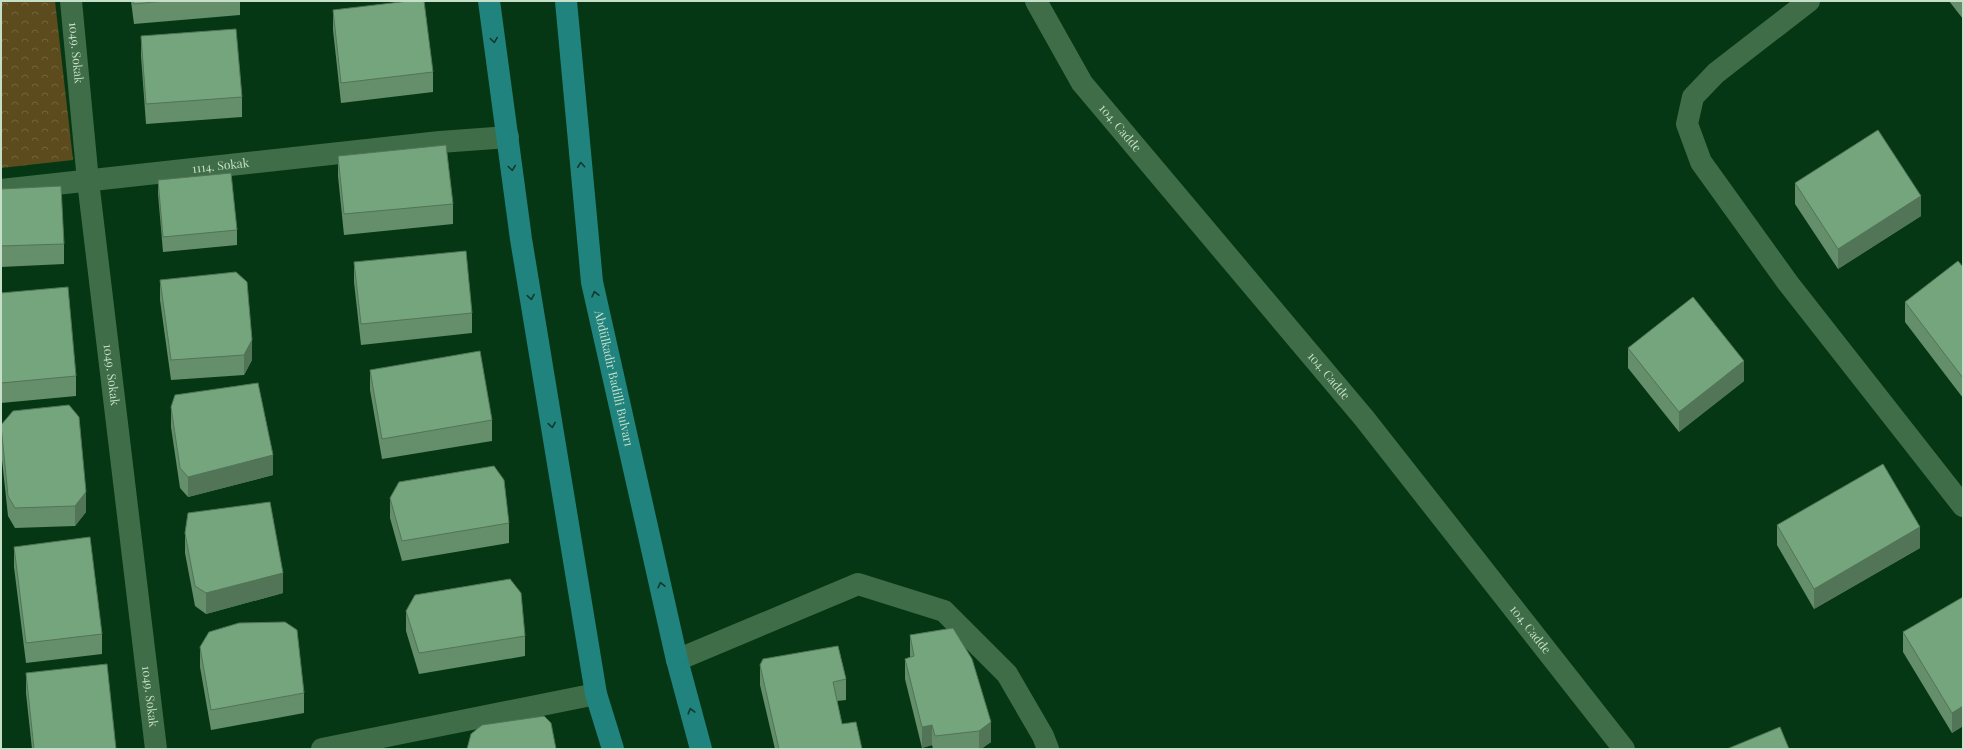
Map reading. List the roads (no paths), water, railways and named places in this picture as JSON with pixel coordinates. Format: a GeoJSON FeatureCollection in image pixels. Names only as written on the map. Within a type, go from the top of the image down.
{"type":"FeatureCollection","features":[{"type":"Feature","properties":{"kind":"main road"},"geometry":{"type":"LineString","coordinates":[[489,1],[523,246],[596,694],[613,749]]}},
{"type":"Feature","properties":{"kind":"main road","name":"Abdülkadir Badilli Bulvarı"},"geometry":{"type":"LineString","coordinates":[[566,1],[592,282],[677,660],[701,749]]}},
{"type":"Feature","properties":{"kind":"street","name":"1049. Sokak"},"geometry":{"type":"LineString","coordinates":[[71,1],[88,181],[156,749]]}},
{"type":"Feature","properties":{"kind":"street","name":"104. Cadde"},"geometry":{"type":"LineString","coordinates":[[1036,1],[1082,83],[1364,418],[1624,749]]}},
{"type":"Feature","properties":{"kind":"street"},"geometry":{"type":"LineString","coordinates":[[1810,1],[1716,73],[1693,98],[1687,124],[1701,162],[1788,283],[1963,506]]}},
{"type":"Feature","properties":{"kind":"street","name":"1114. Sokak"},"geometry":{"type":"LineString","coordinates":[[1,190],[440,142],[508,137]]}},
{"type":"Feature","properties":{"kind":"street"},"geometry":{"type":"LineString","coordinates":[[677,660],[858,584],[944,611],[1007,674],[1043,736],[1048,749]]}},
{"type":"Feature","properties":{"kind":"street"},"geometry":{"type":"LineString","coordinates":[[322,749],[596,694]]}}]}
